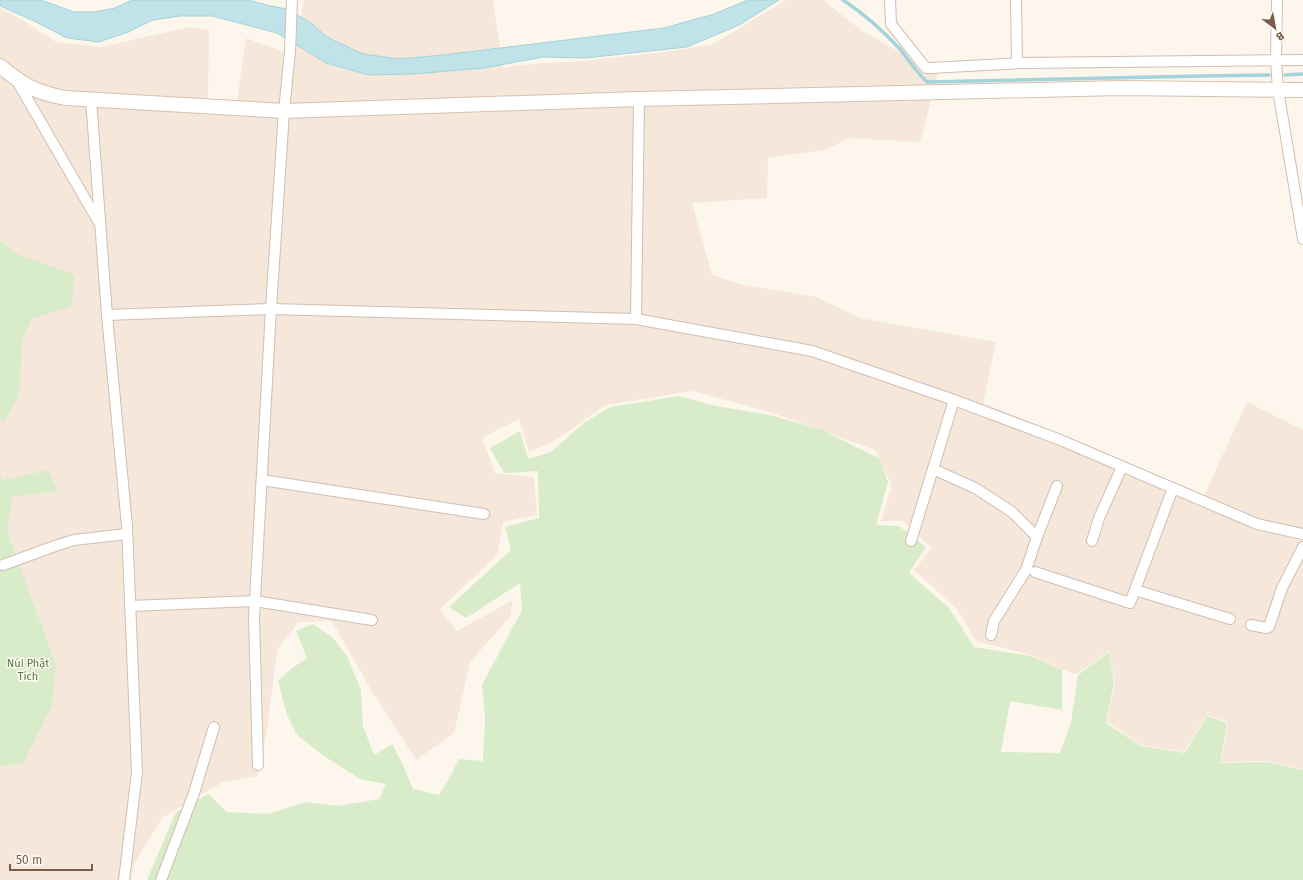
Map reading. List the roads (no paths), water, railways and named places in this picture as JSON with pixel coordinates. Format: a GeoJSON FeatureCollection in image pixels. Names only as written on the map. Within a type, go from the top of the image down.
{"type":"FeatureCollection","features":[{"type":"Feature","properties":{"kind":"street"},"geometry":{"type":"LineString","coordinates":[[258,765],[254,618],[271,309],[284,111],[290,51],[292,0]]}},
{"type":"Feature","properties":{"kind":"street"},"geometry":{"type":"LineString","coordinates":[[890,0],[891,24],[926,68],[1017,63],[1303,60]]}},
{"type":"Feature","properties":{"kind":"street"},"geometry":{"type":"LineString","coordinates":[[1016,0],[1017,63]]}},
{"type":"Feature","properties":{"kind":"street"},"geometry":{"type":"LineString","coordinates":[[1277,0],[1276,60],[1278,90],[1303,239]]}},
{"type":"Feature","properties":{"kind":"street"},"geometry":{"type":"LineString","coordinates":[[0,66],[17,80],[32,89],[65,98],[284,111],[639,99],[1121,88],[1303,90]]}},
{"type":"Feature","properties":{"kind":"street"},"geometry":{"type":"LineString","coordinates":[[17,80],[100,224]]}},
{"type":"Feature","properties":{"kind":"street"},"geometry":{"type":"LineString","coordinates":[[91,99],[107,315],[127,534],[137,772],[124,880]]}},
{"type":"Feature","properties":{"kind":"street"},"geometry":{"type":"LineString","coordinates":[[636,319],[639,99]]}},
{"type":"Feature","properties":{"kind":"street"},"geometry":{"type":"LineString","coordinates":[[107,315],[271,309],[636,319],[812,351],[954,400],[1058,439],[1257,524],[1303,534]]}},
{"type":"Feature","properties":{"kind":"street"},"geometry":{"type":"LineString","coordinates":[[911,541],[954,400]]}},
{"type":"Feature","properties":{"kind":"street"},"geometry":{"type":"LineString","coordinates":[[1092,541],[1099,518],[1122,467]]}},
{"type":"Feature","properties":{"kind":"street"},"geometry":{"type":"LineString","coordinates":[[933,469],[975,488],[1012,512],[1037,537]]}},
{"type":"Feature","properties":{"kind":"street"},"geometry":{"type":"LineString","coordinates":[[262,480],[484,514]]}},
{"type":"Feature","properties":{"kind":"street"},"geometry":{"type":"LineString","coordinates":[[991,635],[994,621],[1026,570],[1057,486]]}},
{"type":"Feature","properties":{"kind":"street"},"geometry":{"type":"LineString","coordinates":[[1035,572],[1130,603],[1173,488]]}},
{"type":"Feature","properties":{"kind":"street"},"geometry":{"type":"LineString","coordinates":[[3,565],[74,540],[127,534]]}},
{"type":"Feature","properties":{"kind":"street"},"geometry":{"type":"LineString","coordinates":[[1251,625],[1266,628],[1270,627],[1284,582],[1303,547]]}},
{"type":"Feature","properties":{"kind":"street"},"geometry":{"type":"LineString","coordinates":[[1135,590],[1230,619]]}},
{"type":"Feature","properties":{"kind":"street"},"geometry":{"type":"LineString","coordinates":[[130,606],[255,601],[372,620]]}},
{"type":"Feature","properties":{"kind":"street"},"geometry":{"type":"LineString","coordinates":[[161,880],[194,792],[214,727]]}},
{"type":"Feature","properties":{"kind":"water"},"geometry":{"type":"Polygon","coordinates":[[[0,0],[41,0],[74,12],[94,12],[115,8],[132,0],[248,0],[287,9],[311,23],[327,37],[363,54],[399,59],[664,28],[714,14],[748,0],[779,0],[739,25],[687,47],[585,58],[543,57],[484,68],[413,74],[369,75],[326,63],[277,33],[212,16],[180,16],[153,20],[128,32],[99,42],[67,38],[0,6],[0,0]]]}},
{"type":"Feature","properties":{"kind":"waterway"},"geometry":{"type":"LineString","coordinates":[[843,0],[865,16],[887,36],[928,82],[1269,75]]}},
{"type":"Feature","properties":{"kind":"waterway"},"geometry":{"type":"LineString","coordinates":[[1285,75],[1303,74]]}},
{"type":"Feature","properties":{"kind":"park label","name":"Núi Phật Tích"},"geometry":{"type":"Point","coordinates":[28,669]}}]}
